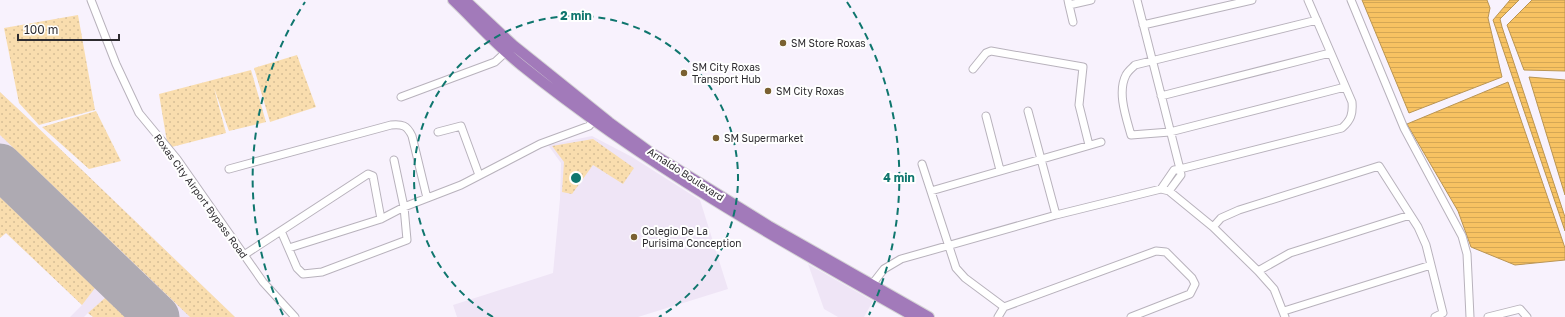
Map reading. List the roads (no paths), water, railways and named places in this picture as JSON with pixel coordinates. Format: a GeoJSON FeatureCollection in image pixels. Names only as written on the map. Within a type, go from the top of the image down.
{"type":"FeatureCollection","features":[{"type":"Feature","properties":{"kind":"highway","name":"Arnaldo Boulevard"},"geometry":{"type":"LineString","coordinates":[[453,0],[509,49],[607,125],[650,152],[713,197],[870,288],[915,317]]}},
{"type":"Feature","properties":{"kind":"highway","name":"Arnaldo Boulevard"},"geometry":{"type":"LineString","coordinates":[[465,0],[509,49],[520,64],[594,120],[607,125]]}},
{"type":"Feature","properties":{"kind":"highway","name":"Arnaldo Boulevard"},"geometry":{"type":"LineString","coordinates":[[870,288],[929,317]]}},
{"type":"Feature","properties":{"kind":"street","name":"Roxas City Airport Bypass Road"},"geometry":{"type":"LineString","coordinates":[[91,0],[116,64],[139,113],[177,159],[263,282],[295,317]]}},
{"type":"Feature","properties":{"kind":"street"},"geometry":{"type":"LineString","coordinates":[[1073,22],[1068,3],[1091,0]]}},
{"type":"Feature","properties":{"kind":"street"},"geometry":{"type":"LineString","coordinates":[[1137,0],[1180,169],[1181,175],[1169,191]]}},
{"type":"Feature","properties":{"kind":"street"},"geometry":{"type":"LineString","coordinates":[[1143,25],[1252,0]]}},
{"type":"Feature","properties":{"kind":"street"},"geometry":{"type":"LineString","coordinates":[[1161,189],[1174,170],[1342,128],[1349,122],[1352,112],[1352,102],[1308,0]]}},
{"type":"Feature","properties":{"kind":"street"},"geometry":{"type":"LineString","coordinates":[[1351,0],[1404,128],[1462,236],[1466,254],[1470,317]]}},
{"type":"Feature","properties":{"kind":"street"},"geometry":{"type":"LineString","coordinates":[[1317,20],[1135,65],[1126,75],[1122,95],[1123,109],[1131,135],[1170,132],[1344,86]]}},
{"type":"Feature","properties":{"kind":"street"},"geometry":{"type":"LineString","coordinates":[[401,97],[495,62],[509,49]]}},
{"type":"Feature","properties":{"kind":"street"},"geometry":{"type":"LineString","coordinates":[[973,68],[986,53],[991,51],[1083,67],[1079,105],[1089,145]]}},
{"type":"Feature","properties":{"kind":"street"},"geometry":{"type":"LineString","coordinates":[[1161,96],[1330,53]]}},
{"type":"Feature","properties":{"kind":"street"},"geometry":{"type":"LineString","coordinates":[[1028,111],[1056,215]]}},
{"type":"Feature","properties":{"kind":"street"},"geometry":{"type":"LineString","coordinates":[[986,116],[1000,170]]}},
{"type":"Feature","properties":{"kind":"street"},"geometry":{"type":"LineString","coordinates":[[289,248],[381,219],[404,207],[461,185],[540,144],[589,126],[594,120]]}},
{"type":"Feature","properties":{"kind":"street"},"geometry":{"type":"LineString","coordinates":[[228,169],[390,124],[401,124],[408,128],[412,136],[427,198]]}},
{"type":"Feature","properties":{"kind":"street"},"geometry":{"type":"LineString","coordinates":[[438,132],[461,126],[479,175]]}},
{"type":"Feature","properties":{"kind":"street"},"geometry":{"type":"LineString","coordinates":[[931,191],[1041,158],[1101,142]]}},
{"type":"Feature","properties":{"kind":"street"},"geometry":{"type":"LineString","coordinates":[[281,232],[297,268],[303,274],[322,272],[407,240],[404,207],[394,160]]}},
{"type":"Feature","properties":{"kind":"street"},"geometry":{"type":"LineString","coordinates":[[922,164],[947,246],[956,268],[965,278],[1004,307]]}},
{"type":"Feature","properties":{"kind":"street"},"geometry":{"type":"LineString","coordinates":[[1213,227],[1221,218],[1239,210],[1379,166],[1410,215],[1426,245],[1443,313],[1435,317]]}},
{"type":"Feature","properties":{"kind":"street"},"geometry":{"type":"LineString","coordinates":[[244,255],[368,174],[373,176],[381,219]]}},
{"type":"Feature","properties":{"kind":"street"},"geometry":{"type":"LineString","coordinates":[[870,288],[884,269],[901,259],[1056,215],[1161,189],[1169,191],[1213,227],[1258,271],[1274,289],[1285,314],[1431,265]]}},
{"type":"Feature","properties":{"kind":"street"},"geometry":{"type":"LineString","coordinates":[[1258,271],[1290,253],[1410,215]]}},
{"type":"Feature","properties":{"kind":"street"},"geometry":{"type":"LineString","coordinates":[[998,317],[1004,307],[1156,250],[1166,252],[1192,278],[1195,284],[1194,289],[1190,294],[1131,317]]}},
{"type":"Feature","properties":{"kind":"street"},"geometry":{"type":"LineString","coordinates":[[1488,317],[1520,309],[1527,317]]}},
{"type":"Feature","properties":{"kind":"place","name":"SM Store Roxas"},"geometry":{"type":"Point","coordinates":[783,43]}},
{"type":"Feature","properties":{"kind":"place","name":"SM City Roxas Transport Hub"},"geometry":{"type":"Point","coordinates":[684,73]}},
{"type":"Feature","properties":{"kind":"place","name":"SM City Roxas"},"geometry":{"type":"Point","coordinates":[768,91]}},
{"type":"Feature","properties":{"kind":"place","name":"SM Supermarket"},"geometry":{"type":"Point","coordinates":[716,138]}},
{"type":"Feature","properties":{"kind":"place","name":"Colegio De La Purisima Conception"},"geometry":{"type":"Point","coordinates":[634,237]}}]}
